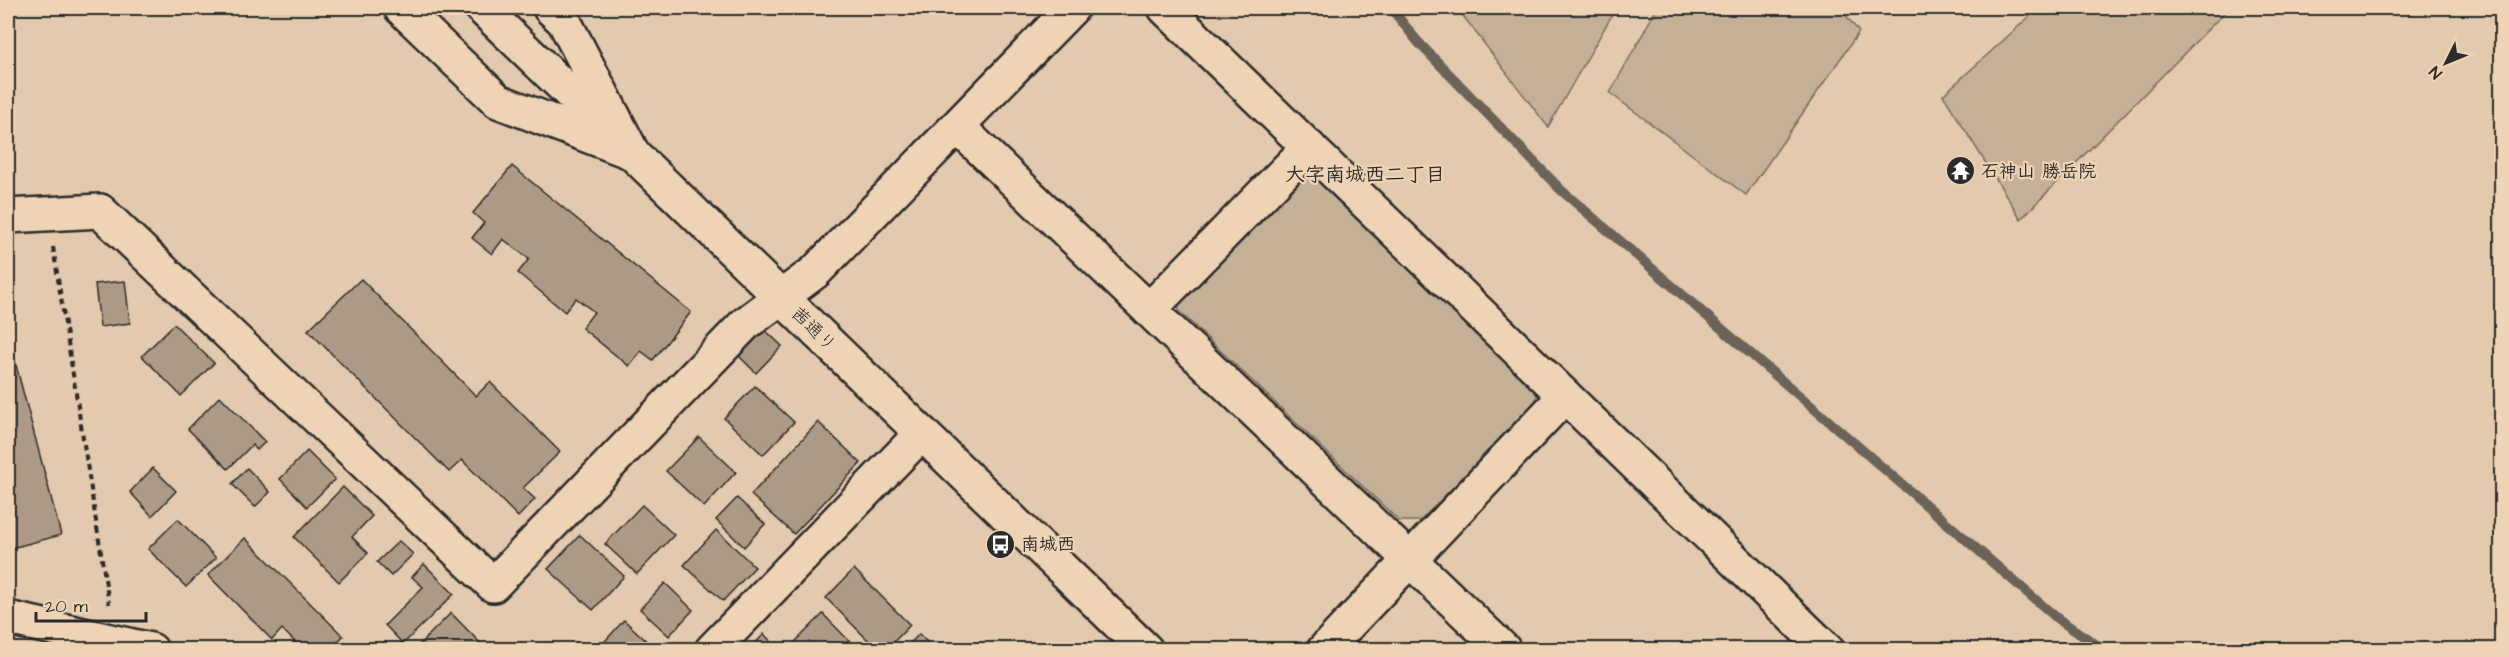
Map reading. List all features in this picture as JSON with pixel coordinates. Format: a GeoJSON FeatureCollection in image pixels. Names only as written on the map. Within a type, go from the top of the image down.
{"type":"FeatureCollection","features":[{"type":"Feature","properties":{"kind":"street"},"geometry":{"type":"LineString","coordinates":[[400,8],[498,101],[633,153]]}},
{"type":"Feature","properties":{"kind":"street","name":"茜通り"},"geometry":{"type":"LineString","coordinates":[[482,8],[1146,650]]}},
{"type":"Feature","properties":{"kind":"street"},"geometry":{"type":"LineString","coordinates":[[550,8],[564,21],[633,153]]}},
{"type":"Feature","properties":{"kind":"street"},"geometry":{"type":"LineString","coordinates":[[8,216],[100,211],[493,585],[745,324],[815,272],[1072,8]]}},
{"type":"Feature","properties":{"kind":"street"},"geometry":{"type":"LineString","coordinates":[[1165,8],[1827,650]]}},
{"type":"Feature","properties":{"kind":"street"},"geometry":{"type":"LineString","coordinates":[[958,127],[1504,650]]}},
{"type":"Feature","properties":{"kind":"street"},"geometry":{"type":"LineString","coordinates":[[1149,310],[1309,147]]}},
{"type":"Feature","properties":{"kind":"street"},"geometry":{"type":"LineString","coordinates":[[1324,650],[1565,396]]}},
{"type":"Feature","properties":{"kind":"street"},"geometry":{"type":"LineString","coordinates":[[712,650],[922,433]]}},
{"type":"Feature","properties":{"kind":"street"},"geometry":{"type":"LineString","coordinates":[[8,618],[151,650]]}},
{"type":"Feature","properties":{"kind":"path"},"geometry":{"type":"LineString","coordinates":[[48,213],[114,641]]}},
{"type":"Feature","properties":{"kind":"shaded area"},"geometry":{"type":"Polygon","coordinates":[[[1457,8],[1616,8],[1548,127],[1457,8]]]}},
{"type":"Feature","properties":{"kind":"shaded area"},"geometry":{"type":"Polygon","coordinates":[[[1657,8],[1840,8],[1859,32],[1746,195],[1610,93],[1657,8]]]}},
{"type":"Feature","properties":{"kind":"shaded area"},"geometry":{"type":"Polygon","coordinates":[[[2039,8],[2229,8],[2021,219],[1943,95],[2039,8]]]}},
{"type":"Feature","properties":{"kind":"shaded area"},"geometry":{"type":"Polygon","coordinates":[[[1314,169],[1538,388],[1535,405],[1420,521],[1399,521],[1179,311],[1175,292],[1298,174],[1314,169]]]}},
{"type":"Feature","properties":{"kind":"building"},"geometry":{"type":"Polygon","coordinates":[[[512,166],[691,312],[653,360],[641,351],[629,366],[582,328],[594,312],[576,298],[565,312],[518,273],[529,259],[503,239],[492,254],[472,238],[484,223],[473,213],[512,166]]]}},
{"type":"Feature","properties":{"kind":"building"},"geometry":{"type":"Polygon","coordinates":[[[361,279],[476,396],[490,382],[560,452],[523,488],[535,499],[518,517],[462,460],[449,472],[308,330],[361,279]]]}},
{"type":"Feature","properties":{"kind":"building"},"geometry":{"type":"Polygon","coordinates":[[[125,281],[130,323],[100,327],[95,284],[125,281]]]}},
{"type":"Feature","properties":{"kind":"building"},"geometry":{"type":"Polygon","coordinates":[[[174,324],[214,363],[181,396],[142,356],[174,324]]]}},
{"type":"Feature","properties":{"kind":"building"},"geometry":{"type":"Polygon","coordinates":[[[764,329],[782,346],[756,373],[739,356],[764,329]]]}},
{"type":"Feature","properties":{"kind":"building"},"geometry":{"type":"Polygon","coordinates":[[[8,335],[61,535],[8,549],[8,335]]]}},
{"type":"Feature","properties":{"kind":"building"},"geometry":{"type":"Polygon","coordinates":[[[755,386],[794,422],[763,455],[724,418],[755,386]]]}},
{"type":"Feature","properties":{"kind":"building"},"geometry":{"type":"Polygon","coordinates":[[[220,396],[265,442],[257,450],[252,445],[228,469],[188,429],[220,396]]]}},
{"type":"Feature","properties":{"kind":"building"},"geometry":{"type":"Polygon","coordinates":[[[818,422],[861,463],[794,534],[751,495],[818,422]]]}},
{"type":"Feature","properties":{"kind":"building"},"geometry":{"type":"Polygon","coordinates":[[[699,437],[736,472],[704,507],[666,471],[699,437]]]}},
{"type":"Feature","properties":{"kind":"building"},"geometry":{"type":"Polygon","coordinates":[[[307,451],[335,479],[307,507],[280,479],[307,451]]]}},
{"type":"Feature","properties":{"kind":"building"},"geometry":{"type":"Polygon","coordinates":[[[153,468],[176,491],[152,516],[130,492],[153,468]]]}},
{"type":"Feature","properties":{"kind":"building"},"geometry":{"type":"Polygon","coordinates":[[[247,468],[270,492],[255,507],[232,484],[247,468]]]}},
{"type":"Feature","properties":{"kind":"building"},"geometry":{"type":"Polygon","coordinates":[[[343,487],[372,516],[352,537],[368,553],[339,582],[294,537],[343,487]]]}},
{"type":"Feature","properties":{"kind":"building"},"geometry":{"type":"Polygon","coordinates":[[[737,498],[765,524],[744,547],[716,520],[737,498]]]}},
{"type":"Feature","properties":{"kind":"building"},"geometry":{"type":"Polygon","coordinates":[[[642,505],[674,535],[637,574],[605,544],[642,505]]]}},
{"type":"Feature","properties":{"kind":"building"},"geometry":{"type":"Polygon","coordinates":[[[178,519],[216,558],[186,587],[148,549],[178,519]]]}},
{"type":"Feature","properties":{"kind":"building"},"geometry":{"type":"Polygon","coordinates":[[[716,530],[755,567],[723,601],[684,565],[716,530]]]}},
{"type":"Feature","properties":{"kind":"building"},"geometry":{"type":"Polygon","coordinates":[[[580,535],[624,576],[593,610],[548,569],[580,535]]]}},
{"type":"Feature","properties":{"kind":"building"},"geometry":{"type":"Polygon","coordinates":[[[245,538],[343,636],[330,650],[303,650],[282,629],[272,640],[208,575],[245,538]]]}},
{"type":"Feature","properties":{"kind":"building"},"geometry":{"type":"Polygon","coordinates":[[[399,541],[413,554],[391,576],[377,562],[399,541]]]}},
{"type":"Feature","properties":{"kind":"building"},"geometry":{"type":"Polygon","coordinates":[[[424,564],[454,594],[403,644],[385,625],[423,587],[412,577],[424,564]]]}},
{"type":"Feature","properties":{"kind":"building"},"geometry":{"type":"Polygon","coordinates":[[[854,569],[910,625],[886,650],[878,650],[826,598],[854,569]]]}},
{"type":"Feature","properties":{"kind":"building"},"geometry":{"type":"Polygon","coordinates":[[[665,583],[693,610],[669,636],[640,609],[665,583]]]}},
{"type":"Feature","properties":{"kind":"building"},"geometry":{"type":"Polygon","coordinates":[[[451,613],[487,650],[414,650],[451,613]]]}},
{"type":"Feature","properties":{"kind":"building"},"geometry":{"type":"Polygon","coordinates":[[[823,614],[858,650],[798,650],[793,644],[823,614]]]}},
{"type":"Feature","properties":{"kind":"building"},"geometry":{"type":"Polygon","coordinates":[[[624,620],[654,648],[652,650],[597,650],[624,620]]]}},
{"type":"Feature","properties":{"kind":"building"},"geometry":{"type":"Polygon","coordinates":[[[764,634],[779,650],[749,650],[764,634]]]}},
{"type":"Feature","properties":{"kind":"building"},"geometry":{"type":"Polygon","coordinates":[[[919,634],[935,650],[904,650],[919,634]]]}},
{"type":"Feature","properties":{"kind":"waterway"},"geometry":{"type":"LineString","coordinates":[[1391,8],[1418,42],[1561,190],[2058,619],[2104,650]]}},
{"type":"Feature","properties":{"kind":"place","name":"石神山 勝岳院"},"geometry":{"type":"Point","coordinates":[1960,171]}},
{"type":"Feature","properties":{"kind":"place","name":"南城西"},"geometry":{"type":"Point","coordinates":[1000,544]}},
{"type":"Feature","properties":{"kind":"district","name":"大字南城西二丁目"},"geometry":{"type":"Point","coordinates":[1365,174]}}]}
